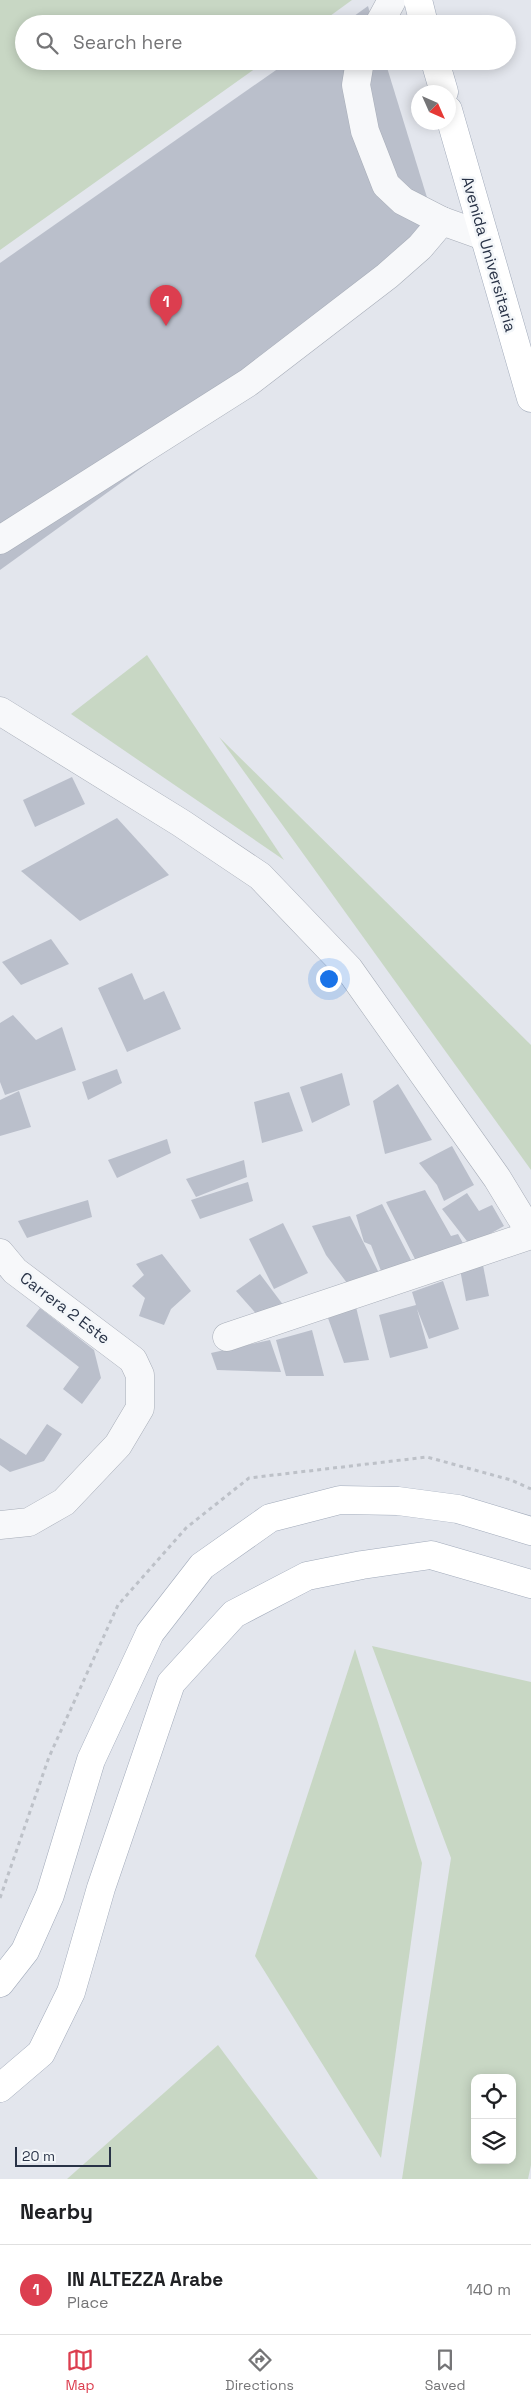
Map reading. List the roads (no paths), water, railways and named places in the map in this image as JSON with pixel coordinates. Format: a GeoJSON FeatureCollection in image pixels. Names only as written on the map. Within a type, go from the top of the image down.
{"type":"FeatureCollection","features":[{"type":"Feature","properties":{"kind":"main road"},"geometry":{"type":"LineString","coordinates":[[418,0],[422,15]]}},
{"type":"Feature","properties":{"kind":"main road"},"geometry":{"type":"LineString","coordinates":[[438,70],[442,85]]}},
{"type":"Feature","properties":{"kind":"main road","name":"Avenida Universitaria"},"geometry":{"type":"LineString","coordinates":[[454,130],[531,398]]}},
{"type":"Feature","properties":{"kind":"main road"},"geometry":{"type":"LineString","coordinates":[[0,1983],[25,1951],[50,1895],[91,1760],[150,1633],[202,1566],[270,1518],[340,1500],[398,1501],[458,1509],[531,1531]]}},
{"type":"Feature","properties":{"kind":"main road"},"geometry":{"type":"LineString","coordinates":[[0,2088],[41,2053],[71,1992],[101,1888],[170,1683],[234,1614],[307,1576],[362,1565],[432,1555],[531,1584]]}},
{"type":"Feature","properties":{"kind":"street"},"geometry":{"type":"LineString","coordinates":[[384,15],[392,0]]}},
{"type":"Feature","properties":{"kind":"street"},"geometry":{"type":"LineString","coordinates":[[358,70],[356,85],[365,131],[386,185],[403,201],[442,220],[484,236]]}},
{"type":"Feature","properties":{"kind":"street"},"geometry":{"type":"LineString","coordinates":[[0,540],[249,382],[387,276],[420,247],[442,220]]}},
{"type":"Feature","properties":{"kind":"street"},"geometry":{"type":"LineString","coordinates":[[0,711],[181,823],[260,876],[349,969],[497,1178],[531,1234],[227,1337]]}},
{"type":"Feature","properties":{"kind":"street","name":"Carrera 2 Este"},"geometry":{"type":"LineString","coordinates":[[0,1253],[15,1270],[133,1360],[140,1375],[140,1408],[118,1446],[64,1502],[29,1522],[0,1525]]}},
{"type":"Feature","properties":{"kind":"place","name":"IN ALTEZZA Arabe"},"geometry":{"type":"Point","coordinates":[166,326]}}]}
